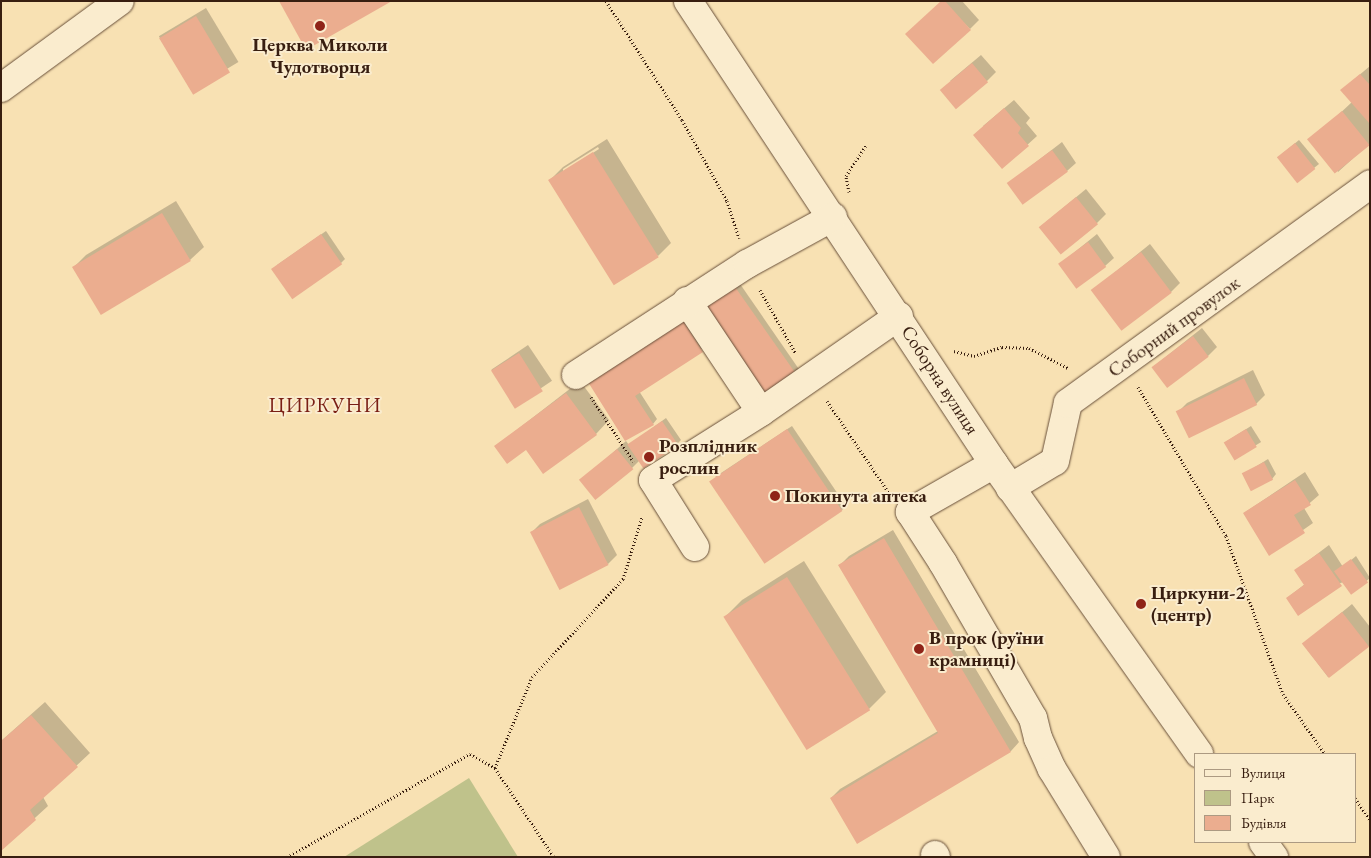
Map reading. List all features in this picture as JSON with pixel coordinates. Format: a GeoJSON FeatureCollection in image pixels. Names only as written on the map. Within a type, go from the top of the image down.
{"type":"FeatureCollection","features":[{"type":"Feature","properties":{"kind":"street"},"geometry":{"type":"LineString","coordinates":[[1,88],[120,1]]}},
{"type":"Feature","properties":{"kind":"street","name":"Соборна вулиця"},"geometry":{"type":"LineString","coordinates":[[688,1],[1010,488],[1198,753]]}},
{"type":"Feature","properties":{"kind":"street","name":"Соборний провулок"},"geometry":{"type":"LineString","coordinates":[[1010,488],[1055,461],[1068,403],[1126,363],[1370,184]]}},
{"type":"Feature","properties":{"kind":"street"},"geometry":{"type":"LineString","coordinates":[[576,375],[747,264],[833,218]]}},
{"type":"Feature","properties":{"kind":"street"},"geometry":{"type":"LineString","coordinates":[[688,301],[761,412]]}},
{"type":"Feature","properties":{"kind":"street"},"geometry":{"type":"LineString","coordinates":[[695,547],[653,480],[761,412],[898,316]]}},
{"type":"Feature","properties":{"kind":"street"},"geometry":{"type":"LineString","coordinates":[[994,464],[910,512],[943,563],[1033,718],[1038,738],[1052,769],[1106,857]]}},
{"type":"Feature","properties":{"kind":"street"},"geometry":{"type":"LineString","coordinates":[[1264,843],[1274,857]]}},
{"type":"Feature","properties":{"kind":"path"},"geometry":{"type":"LineString","coordinates":[[606,1],[682,120],[727,201],[747,264]]}},
{"type":"Feature","properties":{"kind":"path"},"geometry":{"type":"LineString","coordinates":[[850,195],[846,176],[866,145]]}},
{"type":"Feature","properties":{"kind":"path"},"geometry":{"type":"LineString","coordinates":[[948,345],[952,350],[974,356],[1002,347],[1029,348],[1054,363],[1078,371]]}},
{"type":"Feature","properties":{"kind":"path"},"geometry":{"type":"LineString","coordinates":[[1126,363],[1148,409],[1226,536],[1283,694],[1324,753]]}},
{"type":"Feature","properties":{"kind":"path"},"geometry":{"type":"LineString","coordinates":[[495,768],[532,677],[623,579],[653,480],[639,469],[576,375]]}},
{"type":"Feature","properties":{"kind":"path"},"geometry":{"type":"LineString","coordinates":[[287,857],[470,754],[495,768],[554,857]]}},
{"type":"Feature","properties":{"kind":"path"},"geometry":{"type":"LineString","coordinates":[[1356,799],[1370,820]]}},
{"type":"Feature","properties":{"kind":"green space"},"geometry":{"type":"Polygon","coordinates":[[[469,778],[518,857],[344,857],[469,778]]]}},
{"type":"Feature","properties":{"kind":"building","name":"Церква Миколи Чудотворця"},"geometry":{"type":"Polygon","coordinates":[[[279,1],[392,1],[306,50],[279,1]]]}},
{"type":"Feature","properties":{"kind":"building"},"geometry":{"type":"Polygon","coordinates":[[[941,1],[945,1],[971,30],[933,64],[905,34],[941,1]]]}},
{"type":"Feature","properties":{"kind":"building"},"geometry":{"type":"Polygon","coordinates":[[[196,16],[230,73],[193,95],[159,38],[196,16]]]}},
{"type":"Feature","properties":{"kind":"building"},"geometry":{"type":"Polygon","coordinates":[[[972,63],[988,82],[956,109],[940,90],[972,63]]]}},
{"type":"Feature","properties":{"kind":"building"},"geometry":{"type":"Polygon","coordinates":[[[1360,74],[1370,85],[1370,124],[1340,90],[1360,74]]]}},
{"type":"Feature","properties":{"kind":"building"},"geometry":{"type":"Polygon","coordinates":[[[1004,108],[1021,128],[1018,133],[1029,146],[1002,169],[973,135],[1004,108]]]}},
{"type":"Feature","properties":{"kind":"building"},"geometry":{"type":"Polygon","coordinates":[[[1342,111],[1370,145],[1335,174],[1307,139],[1342,111]]]}},
{"type":"Feature","properties":{"kind":"building"},"geometry":{"type":"Polygon","coordinates":[[[1295,143],[1315,169],[1297,183],[1277,157],[1295,143]]]}},
{"type":"Feature","properties":{"kind":"building"},"geometry":{"type":"Polygon","coordinates":[[[1052,150],[1068,172],[1023,205],[1007,183],[1052,150]]]}},
{"type":"Feature","properties":{"kind":"building"},"geometry":{"type":"Polygon","coordinates":[[[593,152],[659,257],[614,285],[548,180],[593,152]]]}},
{"type":"Feature","properties":{"kind":"building"},"geometry":{"type":"Polygon","coordinates":[[[1076,197],[1098,224],[1061,254],[1039,227],[1076,197]]]}},
{"type":"Feature","properties":{"kind":"building"},"geometry":{"type":"Polygon","coordinates":[[[162,213],[191,261],[101,315],[72,267],[162,213]]]}},
{"type":"Feature","properties":{"kind":"building"},"geometry":{"type":"Polygon","coordinates":[[[321,234],[342,264],[292,299],[271,269],[321,234]]]}},
{"type":"Feature","properties":{"kind":"building"},"geometry":{"type":"Polygon","coordinates":[[[1088,242],[1106,267],[1076,289],[1058,264],[1088,242]]]}},
{"type":"Feature","properties":{"kind":"building"},"geometry":{"type":"Polygon","coordinates":[[[1141,252],[1172,293],[1121,331],[1091,290],[1141,252]]]}},
{"type":"Feature","properties":{"kind":"building"},"geometry":{"type":"Polygon","coordinates":[[[733,284],[800,380],[768,402],[701,306],[733,284]]]}},
{"type":"Feature","properties":{"kind":"building"},"geometry":{"type":"Polygon","coordinates":[[[682,319],[703,352],[635,396],[654,425],[625,441],[588,382],[682,319]]]}},
{"type":"Feature","properties":{"kind":"building"},"geometry":{"type":"Polygon","coordinates":[[[1193,336],[1209,357],[1167,388],[1151,367],[1193,336]]]}},
{"type":"Feature","properties":{"kind":"building"},"geometry":{"type":"Polygon","coordinates":[[[519,353],[543,391],[515,409],[491,370],[519,353]]]}},
{"type":"Feature","properties":{"kind":"building"},"geometry":{"type":"Polygon","coordinates":[[[1244,378],[1257,405],[1189,438],[1176,411],[1244,378]]]}},
{"type":"Feature","properties":{"kind":"building"},"geometry":{"type":"Polygon","coordinates":[[[566,393],[597,435],[543,474],[526,450],[507,464],[494,446],[566,393]]]}},
{"type":"Feature","properties":{"kind":"building","name":"Розплідник рослин"},"geometry":{"type":"Polygon","coordinates":[[[662,421],[678,445],[643,469],[627,444],[662,421]]]}},
{"type":"Feature","properties":{"kind":"building","name":"Покинута аптека"},"geometry":{"type":"Polygon","coordinates":[[[787,429],[842,511],[764,564],[709,482],[787,429]]]}},
{"type":"Feature","properties":{"kind":"building"},"geometry":{"type":"Polygon","coordinates":[[[1246,429],[1257,447],[1235,460],[1224,442],[1246,429]]]}},
{"type":"Feature","properties":{"kind":"building"},"geometry":{"type":"Polygon","coordinates":[[[617,449],[633,469],[595,500],[579,480],[617,449]]]}},
{"type":"Feature","properties":{"kind":"building"},"geometry":{"type":"Polygon","coordinates":[[[1264,462],[1273,480],[1251,491],[1242,473],[1264,462]]]}},
{"type":"Feature","properties":{"kind":"building"},"geometry":{"type":"Polygon","coordinates":[[[1295,480],[1311,505],[1294,515],[1305,533],[1269,556],[1243,513],[1295,480]]]}},
{"type":"Feature","properties":{"kind":"building"},"geometry":{"type":"Polygon","coordinates":[[[579,507],[609,565],[560,590],[530,532],[579,507]]]}},
{"type":"Feature","properties":{"kind":"building","name":"В прок (руїни крамниці)"},"geometry":{"type":"Polygon","coordinates":[[[884,538],[1011,752],[857,844],[830,798],[938,733],[838,565],[884,538]]]}},
{"type":"Feature","properties":{"kind":"building"},"geometry":{"type":"Polygon","coordinates":[[[1319,553],[1342,586],[1298,616],[1286,598],[1304,585],[1294,570],[1319,553]]]}},
{"type":"Feature","properties":{"kind":"building"},"geometry":{"type":"Polygon","coordinates":[[[1351,559],[1368,582],[1351,595],[1334,571],[1351,559]]]}},
{"type":"Feature","properties":{"kind":"building"},"geometry":{"type":"Polygon","coordinates":[[[787,577],[870,710],[807,750],[723,617],[787,577]]]}},
{"type":"Feature","properties":{"kind":"building"},"geometry":{"type":"Polygon","coordinates":[[[1342,612],[1369,647],[1329,678],[1302,643],[1342,612]]]}},
{"type":"Feature","properties":{"kind":"building"},"geometry":{"type":"Polygon","coordinates":[[[31,715],[78,767],[30,810],[36,820],[1,851],[1,741],[31,715]]]}},
{"type":"Feature","properties":{"kind":"place","name":"Церква Миколи Чудотворця"},"geometry":{"type":"Point","coordinates":[320,26]}},
{"type":"Feature","properties":{"kind":"place","name":"Розплідник рослин"},"geometry":{"type":"Point","coordinates":[649,457]}},
{"type":"Feature","properties":{"kind":"place","name":"Покинута аптека"},"geometry":{"type":"Point","coordinates":[775,496]}},
{"type":"Feature","properties":{"kind":"place","name":"Циркуни-2 (центр)"},"geometry":{"type":"Point","coordinates":[1141,604]}},
{"type":"Feature","properties":{"kind":"place","name":"В прок (руїни крамниці)"},"geometry":{"type":"Point","coordinates":[919,649]}},
{"type":"Feature","properties":{"kind":"district","name":"ЦИРКУНИ"},"geometry":{"type":"Point","coordinates":[325,405]}}]}
